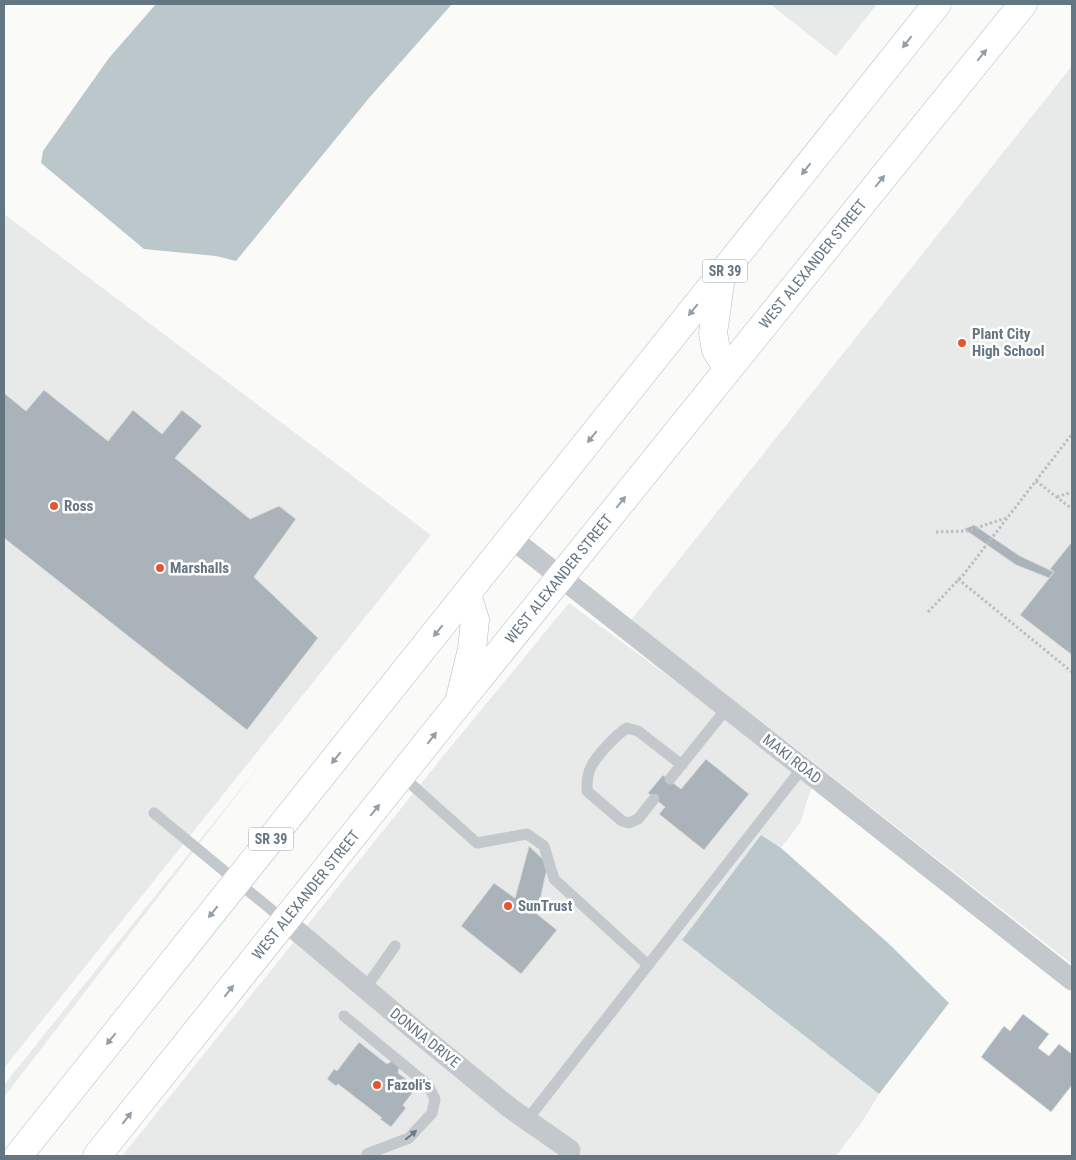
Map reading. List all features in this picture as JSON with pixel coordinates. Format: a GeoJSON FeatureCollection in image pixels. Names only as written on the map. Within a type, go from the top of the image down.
{"type":"FeatureCollection","features":[{"type":"Feature","properties":{"kind":"main road","name":"SR 39"},"geometry":{"type":"LineString","coordinates":[[18,1156],[937,4]]}},
{"type":"Feature","properties":{"kind":"main road","name":"WEST ALEXANDER STREET"},"geometry":{"type":"LineString","coordinates":[[97,1156],[458,704],[1023,4]]}},
{"type":"Feature","properties":{"kind":"main road"},"geometry":{"type":"LineString","coordinates":[[721,276],[713,333],[716,350],[728,369]]}},
{"type":"Feature","properties":{"kind":"main road"},"geometry":{"type":"LineString","coordinates":[[458,704],[472,649],[474,620],[467,594]]}},
{"type":"Feature","properties":{"kind":"street","name":"MAKI ROAD"},"geometry":{"type":"LineString","coordinates":[[511,538],[1072,980]]}},
{"type":"Feature","properties":{"kind":"street","name":"DONNA DRIVE"},"geometry":{"type":"LineString","coordinates":[[285,921],[495,1096],[570,1150]]}},
{"type":"Feature","properties":{"kind":"lane"},"geometry":{"type":"LineString","coordinates":[[670,779],[727,708]]}},
{"type":"Feature","properties":{"kind":"lane"},"geometry":{"type":"LineString","coordinates":[[654,799],[638,819],[629,823],[622,821],[587,791],[587,781],[591,766],[617,735],[627,728],[638,731],[682,765]]}},
{"type":"Feature","properties":{"kind":"lane"},"geometry":{"type":"LineString","coordinates":[[527,1120],[803,767]]}},
{"type":"Feature","properties":{"kind":"lane"},"geometry":{"type":"LineString","coordinates":[[402,776],[477,843],[527,834],[544,846],[554,879],[648,965]]}},
{"type":"Feature","properties":{"kind":"lane"},"geometry":{"type":"LineString","coordinates":[[154,812],[285,921]]}},
{"type":"Feature","properties":{"kind":"lane"},"geometry":{"type":"LineString","coordinates":[[365,989],[395,946]]}},
{"type":"Feature","properties":{"kind":"lane"},"geometry":{"type":"LineString","coordinates":[[344,1016],[428,1085],[435,1100],[432,1113],[409,1138],[367,1154]]}},
{"type":"Feature","properties":{"kind":"path"},"geometry":{"type":"LineString","coordinates":[[928,612],[958,579],[1072,434]]}},
{"type":"Feature","properties":{"kind":"path"},"geometry":{"type":"LineString","coordinates":[[1036,481],[1072,509]]}},
{"type":"Feature","properties":{"kind":"path"},"geometry":{"type":"LineString","coordinates":[[1058,497],[1072,492]]}},
{"type":"Feature","properties":{"kind":"path"},"geometry":{"type":"LineString","coordinates":[[936,532],[967,531],[1007,518]]}},
{"type":"Feature","properties":{"kind":"path"},"geometry":{"type":"LineString","coordinates":[[958,579],[1072,672]]}},
{"type":"Feature","properties":{"kind":"shaded area"},"geometry":{"type":"Polygon","coordinates":[[[156,4],[452,4],[369,98],[236,261],[216,256],[144,249],[41,163],[43,151],[109,58],[156,4]]]}},
{"type":"Feature","properties":{"kind":"shaded area"},"geometry":{"type":"Polygon","coordinates":[[[770,4],[877,4],[836,56],[770,4]]]}},
{"type":"Feature","properties":{"kind":"shaded area","name":"Plant City High School"},"geometry":{"type":"Polygon","coordinates":[[[1072,66],[1072,964],[631,620],[1072,66]]]}},
{"type":"Feature","properties":{"kind":"shaded area"},"geometry":{"type":"Polygon","coordinates":[[[4,214],[431,535],[4,1068],[4,214]]]}},
{"type":"Feature","properties":{"kind":"shaded area"},"geometry":{"type":"Polygon","coordinates":[[[569,603],[813,783],[800,823],[781,848],[761,835],[682,940],[879,1094],[862,1122],[836,1156],[122,1156],[444,755],[569,603]]]}},
{"type":"Feature","properties":{"kind":"shaded area"},"geometry":{"type":"Polygon","coordinates":[[[267,756],[4,1097],[4,1085],[267,756]]]}},
{"type":"Feature","properties":{"kind":"shaded area"},"geometry":{"type":"Polygon","coordinates":[[[761,835],[781,848],[888,943],[949,1003],[879,1094],[682,940],[761,835]]]}},
{"type":"Feature","properties":{"kind":"building"},"geometry":{"type":"Polygon","coordinates":[[[44,390],[108,441],[133,410],[162,434],[182,410],[202,426],[175,458],[250,519],[279,506],[296,519],[254,577],[318,638],[247,730],[4,538],[4,393],[26,411],[44,390]]]}},
{"type":"Feature","properties":{"kind":"building"},"geometry":{"type":"Polygon","coordinates":[[[974,525],[1020,556],[1054,572],[1049,578],[1016,565],[964,529],[974,525]]]}},
{"type":"Feature","properties":{"kind":"building"},"geometry":{"type":"Polygon","coordinates":[[[1071,543],[1072,655],[1020,615],[1054,572],[1050,569],[1071,543]]]}},
{"type":"Feature","properties":{"kind":"building"},"geometry":{"type":"Polygon","coordinates":[[[706,759],[749,794],[704,850],[659,814],[665,807],[648,793],[663,775],[681,789],[706,759]]]}},
{"type":"Feature","properties":{"kind":"building","name":"SunTrust"},"geometry":{"type":"Polygon","coordinates":[[[529,846],[548,864],[537,914],[557,930],[521,974],[461,926],[494,883],[515,898],[529,846]]]}},
{"type":"Feature","properties":{"kind":"building"},"geometry":{"type":"Polygon","coordinates":[[[1023,1014],[1049,1034],[1038,1048],[1049,1056],[1059,1044],[1072,1054],[1072,1085],[1051,1112],[981,1057],[1004,1026],[1010,1031],[1023,1014]]]}},
{"type":"Feature","properties":{"kind":"building","name":"Fazoli's"},"geometry":{"type":"Polygon","coordinates":[[[359,1042],[387,1064],[394,1060],[400,1065],[398,1073],[417,1087],[403,1105],[406,1108],[391,1127],[338,1084],[336,1086],[327,1079],[334,1069],[337,1071],[359,1042]]]}},
{"type":"Feature","properties":{"kind":"place","name":"Plant City High School"},"geometry":{"type":"Point","coordinates":[962,343]}},
{"type":"Feature","properties":{"kind":"place","name":"Ross"},"geometry":{"type":"Point","coordinates":[54,506]}},
{"type":"Feature","properties":{"kind":"place","name":"Marshalls"},"geometry":{"type":"Point","coordinates":[160,568]}},
{"type":"Feature","properties":{"kind":"place","name":"SunTrust"},"geometry":{"type":"Point","coordinates":[508,906]}},
{"type":"Feature","properties":{"kind":"place","name":"Fazoli's"},"geometry":{"type":"Point","coordinates":[377,1085]}}]}
